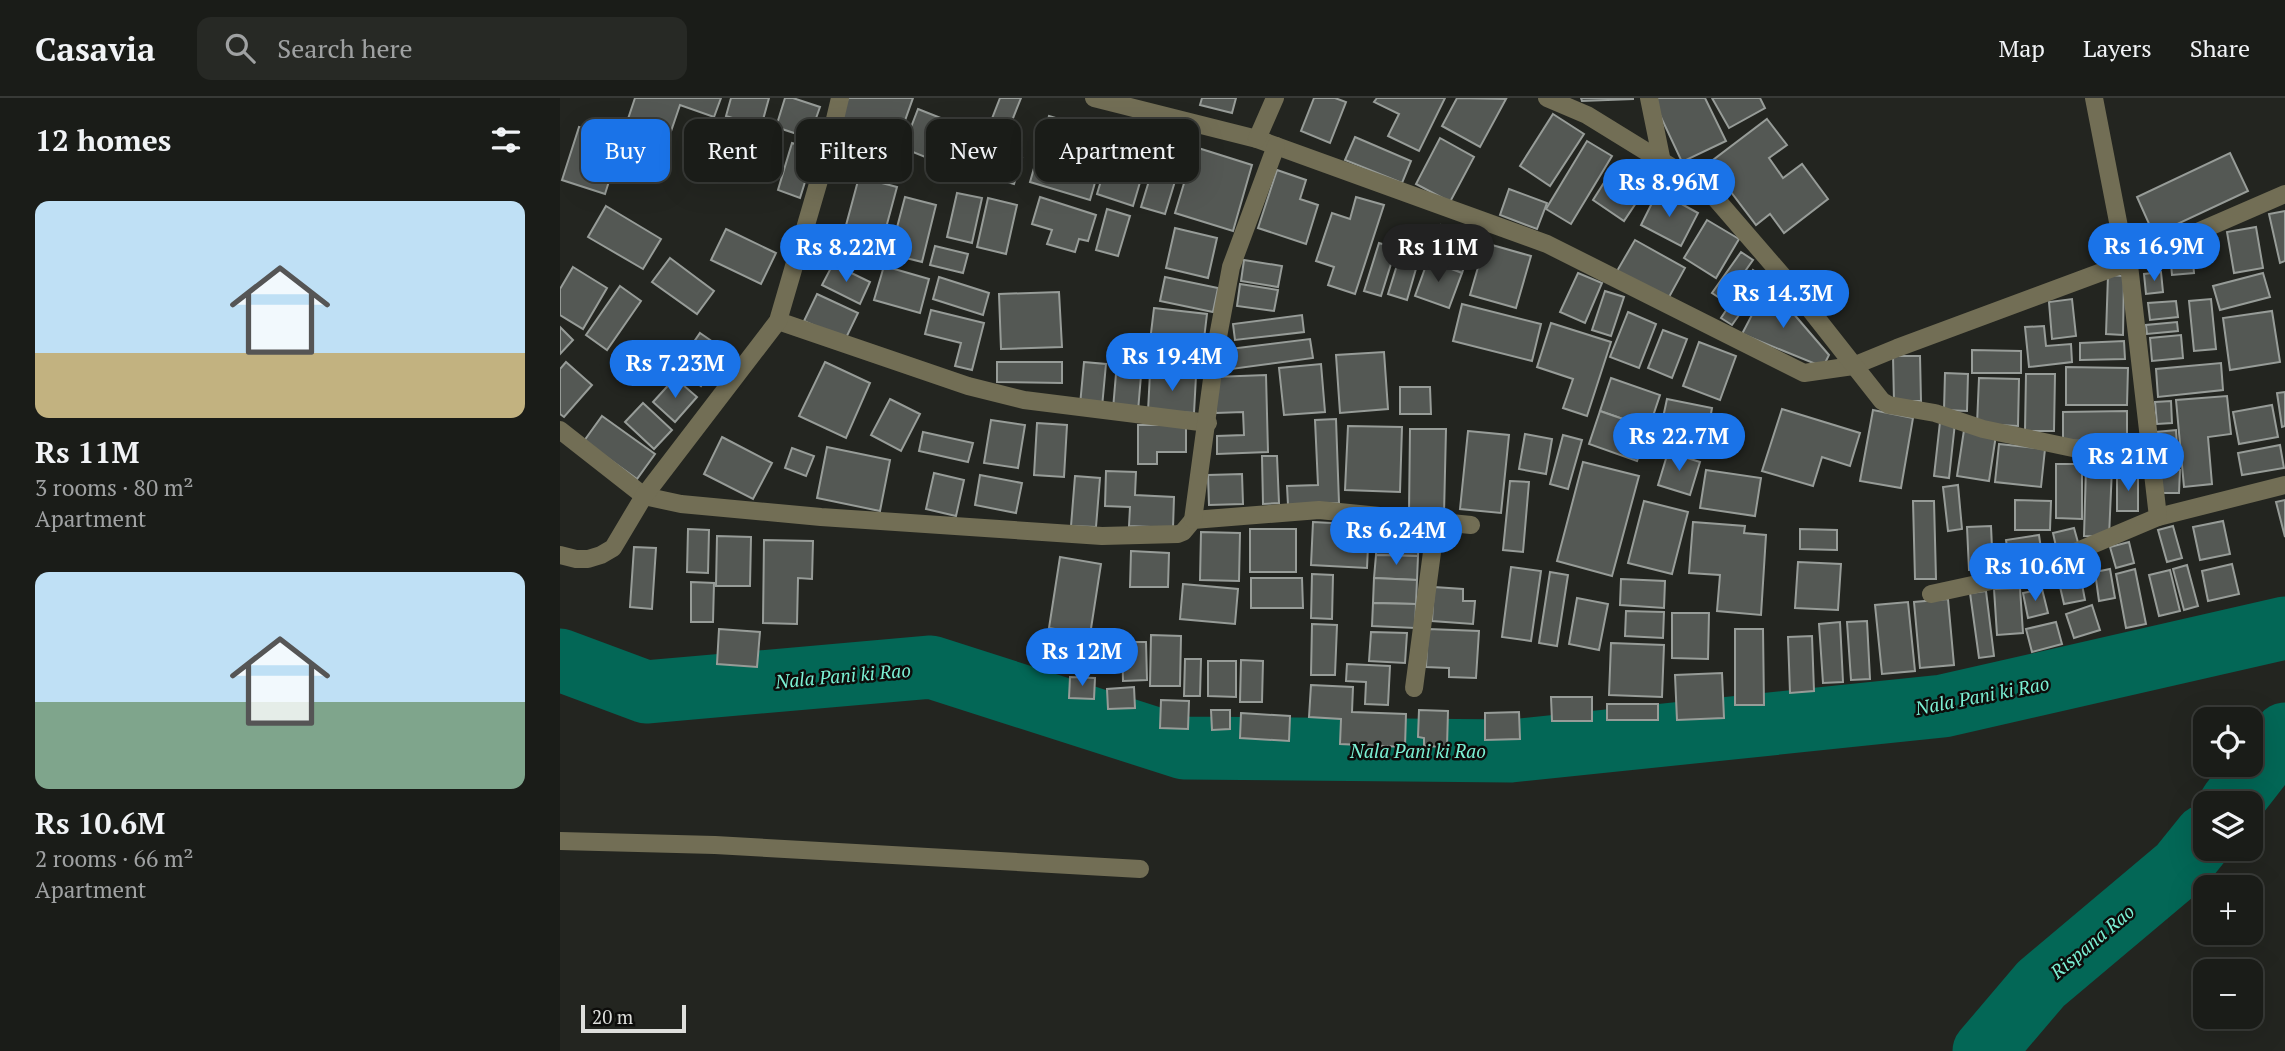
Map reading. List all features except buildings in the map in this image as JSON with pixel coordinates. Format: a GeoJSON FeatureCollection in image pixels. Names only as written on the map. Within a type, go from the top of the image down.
{"type":"FeatureCollection","features":[{"type":"Feature","properties":{"kind":"street"},"geometry":{"type":"LineString","coordinates":[[560,555],[588,559],[612,548],[644,496],[778,321],[827,153],[840,98]]}},
{"type":"Feature","properties":{"kind":"street"},"geometry":{"type":"LineString","coordinates":[[1094,98],[1257,139],[1547,244],[1804,373],[1853,366],[2126,263],[2285,194]]}},
{"type":"Feature","properties":{"kind":"street"},"geometry":{"type":"LineString","coordinates":[[1257,139],[1275,98]]}},
{"type":"Feature","properties":{"kind":"street"},"geometry":{"type":"LineString","coordinates":[[1547,98],[1587,115],[1704,185],[1793,288],[1875,395],[1889,405],[1934,413],[1983,429],[2134,461],[2151,461]]}},
{"type":"Feature","properties":{"kind":"street"},"geometry":{"type":"LineString","coordinates":[[1649,98],[1662,162]]}},
{"type":"Feature","properties":{"kind":"street"},"geometry":{"type":"LineString","coordinates":[[2094,98],[2126,263],[2129,265],[2158,517]]}},
{"type":"Feature","properties":{"kind":"street"},"geometry":{"type":"LineString","coordinates":[[560,430],[644,496],[681,503],[821,517],[1102,536],[1178,534],[1193,520],[1217,342],[1231,267],[1276,146]]}},
{"type":"Feature","properties":{"kind":"street"},"geometry":{"type":"LineString","coordinates":[[778,321],[990,392],[1024,400],[1208,423]]}},
{"type":"Feature","properties":{"kind":"street"},"geometry":{"type":"LineString","coordinates":[[1931,594],[2023,573],[2158,517],[2285,485]]}},
{"type":"Feature","properties":{"kind":"street"},"geometry":{"type":"LineString","coordinates":[[1193,520],[1319,510],[1471,525]]}},
{"type":"Feature","properties":{"kind":"street"},"geometry":{"type":"LineString","coordinates":[[1414,688],[1436,522]]}},
{"type":"Feature","properties":{"kind":"street"},"geometry":{"type":"LineString","coordinates":[[560,841],[715,845],[1140,869]]}},
{"type":"Feature","properties":{"kind":"waterway","name":"Nala Pani ki Rao"},"geometry":{"type":"LineString","coordinates":[[560,660],[646,692],[931,667],[1184,748],[1511,751],[1943,706],[2285,628]]}},
{"type":"Feature","properties":{"kind":"waterway","name":"Rispana Rao"},"geometry":{"type":"LineString","coordinates":[[2240,791],[2285,734]]}},
{"type":"Feature","properties":{"kind":"waterway","name":"Rispana Rao"},"geometry":{"type":"LineString","coordinates":[[1984,1051],[2041,984],[2180,867],[2193,851]]}}]}
